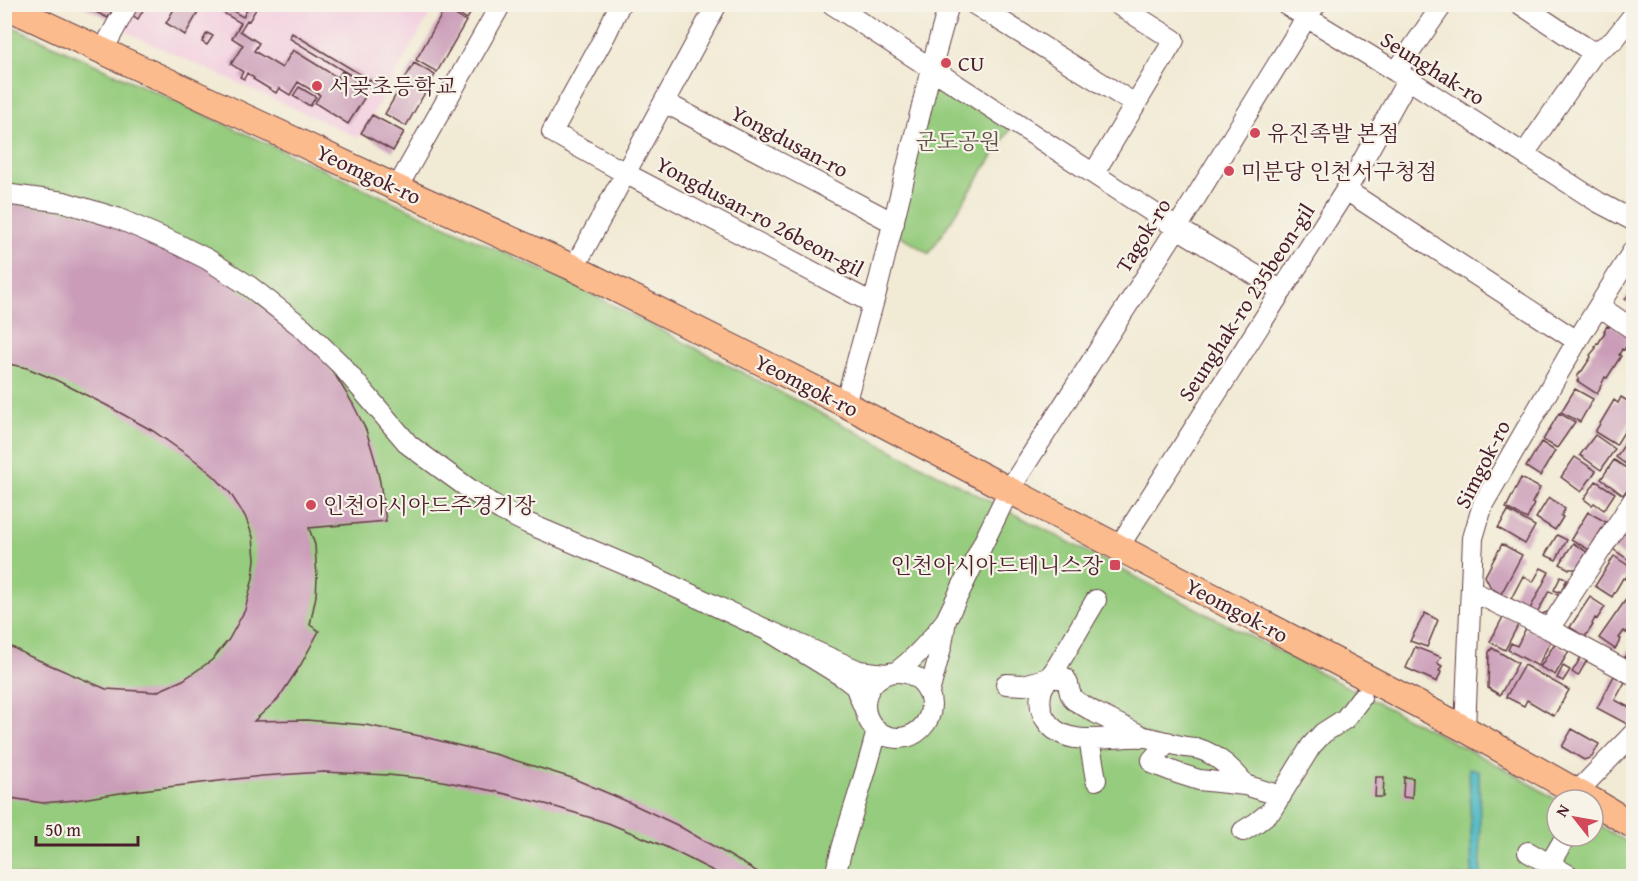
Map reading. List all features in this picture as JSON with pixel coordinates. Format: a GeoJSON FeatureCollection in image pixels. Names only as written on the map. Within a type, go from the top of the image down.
{"type":"FeatureCollection","features":[{"type":"Feature","properties":{"kind":"main road","name":"Yeomgok-ro"},"geometry":{"type":"LineString","coordinates":[[4,4],[574,268],[845,404],[1465,729],[1570,788]]}},
{"type":"Feature","properties":{"kind":"main road","name":"Yeomgok-ro"},"geometry":{"type":"LineString","coordinates":[[1605,808],[1634,826]]}},
{"type":"Feature","properties":{"kind":"street"},"geometry":{"type":"LineString","coordinates":[[103,50],[128,4]]}},
{"type":"Feature","properties":{"kind":"street"},"geometry":{"type":"LineString","coordinates":[[397,188],[501,4]]}},
{"type":"Feature","properties":{"kind":"street","name":"Yongdusan-ro 26beon-gil"},"geometry":{"type":"LineString","coordinates":[[620,4],[552,132],[625,173],[873,303]]}},
{"type":"Feature","properties":{"kind":"street","name":"Yongdusan-ro 26beon-gil"},"geometry":{"type":"LineString","coordinates":[[625,173],[717,4]]}},
{"type":"Feature","properties":{"kind":"street"},"geometry":{"type":"LineString","coordinates":[[832,4],[1176,228],[1282,291]]}},
{"type":"Feature","properties":{"kind":"street"},"geometry":{"type":"LineString","coordinates":[[845,404],[878,289],[949,4]]}},
{"type":"Feature","properties":{"kind":"street"},"geometry":{"type":"LineString","coordinates":[[974,4],[1136,104]]}},
{"type":"Feature","properties":{"kind":"street"},"geometry":{"type":"LineString","coordinates":[[1094,173],[1174,40],[1117,4]]}},
{"type":"Feature","properties":{"kind":"street","name":"Seunghak-ro"},"geometry":{"type":"LineString","coordinates":[[1285,4],[1311,11],[1402,76],[1598,202],[1634,221]]}},
{"type":"Feature","properties":{"kind":"street","name":"Seunghak-ro 235beon-gil"},"geometry":{"type":"LineString","coordinates":[[1118,548],[1346,190],[1402,76],[1443,4]]}},
{"type":"Feature","properties":{"kind":"street"},"geometry":{"type":"LineString","coordinates":[[1520,4],[1594,53]]}},
{"type":"Feature","properties":{"kind":"street","name":"Tagok-ro"},"geometry":{"type":"LineString","coordinates":[[946,620],[1009,490],[1311,11]]}},
{"type":"Feature","properties":{"kind":"street"},"geometry":{"type":"LineString","coordinates":[[1524,154],[1594,53],[1613,41],[1634,14]]}},
{"type":"Feature","properties":{"kind":"street","name":"Yongdusan-ro"},"geometry":{"type":"LineString","coordinates":[[664,102],[894,224]]}},
{"type":"Feature","properties":{"kind":"street"},"geometry":{"type":"LineString","coordinates":[[574,268],[625,173]]}},
{"type":"Feature","properties":{"kind":"street"},"geometry":{"type":"LineString","coordinates":[[1346,190],[1577,341]]}},
{"type":"Feature","properties":{"kind":"street"},"geometry":{"type":"LineString","coordinates":[[4,194],[64,202],[117,218],[177,244],[207,260],[249,286],[303,328],[339,364],[409,445],[501,510],[859,671],[906,673],[916,677],[929,693],[930,714],[917,732],[896,738],[885,735],[868,720],[855,686],[767,630]]}},
{"type":"Feature","properties":{"kind":"street","name":"Simgok-ro"},"geometry":{"type":"LineString","coordinates":[[1465,729],[1473,538],[1483,504],[1577,341],[1634,249]]}},
{"type":"Feature","properties":{"kind":"street"},"geometry":{"type":"LineString","coordinates":[[1599,306],[1634,330]]}},
{"type":"Feature","properties":{"kind":"street"},"geometry":{"type":"LineString","coordinates":[[1549,629],[1634,499]]}},
{"type":"Feature","properties":{"kind":"street"},"geometry":{"type":"LineString","coordinates":[[1472,591],[1634,675]]}},
{"type":"Feature","properties":{"kind":"street"},"geometry":{"type":"LineString","coordinates":[[1096,600],[1043,686],[1040,695],[1041,712],[1053,729],[1070,737],[1089,739],[1145,737]]}},
{"type":"Feature","properties":{"kind":"street"},"geometry":{"type":"LineString","coordinates":[[865,710],[866,698],[870,688],[877,680],[907,664],[924,648],[946,620]]}},
{"type":"Feature","properties":{"kind":"street"},"geometry":{"type":"LineString","coordinates":[[929,693],[946,620]]}},
{"type":"Feature","properties":{"kind":"street"},"geometry":{"type":"LineString","coordinates":[[1006,684],[1024,686],[1049,678],[1065,678],[1074,700],[1145,737],[1188,748],[1198,748],[1224,762],[1245,785]]}},
{"type":"Feature","properties":{"kind":"street"},"geometry":{"type":"LineString","coordinates":[[1243,831],[1271,811],[1311,746],[1323,733],[1345,719],[1361,698]]}},
{"type":"Feature","properties":{"kind":"street"},"geometry":{"type":"LineString","coordinates":[[835,876],[877,730]]}},
{"type":"Feature","properties":{"kind":"street"},"geometry":{"type":"LineString","coordinates":[[1595,788],[1634,733]]}},
{"type":"Feature","properties":{"kind":"street"},"geometry":{"type":"LineString","coordinates":[[1089,739],[1096,780]]}},
{"type":"Feature","properties":{"kind":"street"},"geometry":{"type":"LineString","coordinates":[[1168,742],[1152,760],[1154,764],[1199,780],[1245,785],[1281,796]]}},
{"type":"Feature","properties":{"kind":"street"},"geometry":{"type":"LineString","coordinates":[[1549,865],[1559,848]]}},
{"type":"Feature","properties":{"kind":"street"},"geometry":{"type":"LineString","coordinates":[[1528,852],[1570,876]]}},
{"type":"Feature","properties":{"kind":"shaded area","name":"서곶초등학교"},"geometry":{"type":"Polygon","coordinates":[[[135,5],[435,5],[359,138],[130,34],[122,26],[135,5]]]}},
{"type":"Feature","properties":{"kind":"green space"},"geometry":{"type":"Polygon","coordinates":[[[5,23],[570,283],[1509,771],[1545,793],[1545,848],[1605,848],[1605,829],[1634,846],[1633,876],[5,876],[5,23]]]}},
{"type":"Feature","properties":{"kind":"green space","name":"군도공원"},"geometry":{"type":"Polygon","coordinates":[[[940,82],[1011,128],[929,254],[898,234],[928,102],[940,82]]]}},
{"type":"Feature","properties":{"kind":"water"},"geometry":{"type":"Polygon","coordinates":[[[1469,768],[1479,770],[1481,876],[1472,876],[1469,768]]]}},
{"type":"Feature","properties":{"kind":"building"},"geometry":{"type":"Polygon","coordinates":[[[84,4],[115,4],[108,18],[83,6],[84,4]]]}},
{"type":"Feature","properties":{"kind":"building"},"geometry":{"type":"Polygon","coordinates":[[[139,4],[146,5],[138,19],[133,16],[139,4]]]}},
{"type":"Feature","properties":{"kind":"building"},"geometry":{"type":"Polygon","coordinates":[[[177,4],[203,4],[185,35],[166,23],[177,4]]]}},
{"type":"Feature","properties":{"kind":"building"},"geometry":{"type":"Polygon","coordinates":[[[215,4],[225,4],[224,6],[243,17],[250,4],[259,4],[240,31],[259,43],[254,51],[282,68],[293,50],[338,78],[342,71],[352,76],[289,38],[292,33],[378,85],[375,90],[356,79],[351,86],[366,95],[348,124],[315,103],[320,95],[298,82],[290,95],[279,88],[276,93],[247,73],[244,79],[240,77],[243,72],[231,64],[243,45],[232,38],[241,23],[213,7],[215,4]]]}},
{"type":"Feature","properties":{"kind":"building"},"geometry":{"type":"Polygon","coordinates":[[[448,4],[476,4],[467,19],[446,7],[448,4]]]}},
{"type":"Feature","properties":{"kind":"building"},"geometry":{"type":"Polygon","coordinates":[[[445,9],[466,21],[437,72],[416,60],[445,9]]]}},
{"type":"Feature","properties":{"kind":"building"},"geometry":{"type":"Polygon","coordinates":[[[207,33],[213,36],[207,45],[202,42],[207,33]]]}},
{"type":"Feature","properties":{"kind":"building"},"geometry":{"type":"Polygon","coordinates":[[[414,63],[435,75],[406,126],[385,114],[414,63]]]}},
{"type":"Feature","properties":{"kind":"building"},"geometry":{"type":"Polygon","coordinates":[[[299,87],[316,97],[310,106],[293,96],[299,87]]]}},
{"type":"Feature","properties":{"kind":"building"},"geometry":{"type":"Polygon","coordinates":[[[372,115],[404,132],[393,151],[361,133],[372,115]]]}},
{"type":"Feature","properties":{"kind":"building","name":"인천아시아드주경기장"},"geometry":{"type":"Polygon","coordinates":[[[4,203],[80,212],[201,260],[310,342],[334,373],[366,430],[380,482],[386,521],[309,528],[315,545],[317,578],[310,625],[319,631],[300,666],[278,699],[254,721],[306,720],[366,725],[498,755],[572,778],[624,800],[677,825],[758,872],[757,876],[723,876],[666,847],[608,823],[494,791],[437,780],[324,772],[262,776],[43,803],[4,797],[4,643],[106,689],[156,692],[183,680],[212,660],[229,639],[245,610],[255,559],[253,537],[245,516],[230,493],[196,461],[153,431],[106,405],[27,368],[4,363],[4,203]]]}},
{"type":"Feature","properties":{"kind":"building"},"geometry":{"type":"Polygon","coordinates":[[[1634,287],[1634,306],[1625,299],[1634,287]]]}},
{"type":"Feature","properties":{"kind":"building"},"geometry":{"type":"Polygon","coordinates":[[[1610,324],[1632,337],[1624,350],[1622,349],[1619,355],[1621,356],[1607,378],[1605,377],[1597,394],[1577,381],[1579,379],[1577,377],[1610,324]]]}},
{"type":"Feature","properties":{"kind":"building"},"geometry":{"type":"Polygon","coordinates":[[[1575,389],[1593,399],[1580,422],[1561,412],[1575,389]]]}},
{"type":"Feature","properties":{"kind":"building"},"geometry":{"type":"Polygon","coordinates":[[[1621,397],[1634,405],[1634,416],[1616,445],[1595,432],[1614,400],[1618,403],[1621,397]]]}},
{"type":"Feature","properties":{"kind":"building"},"geometry":{"type":"Polygon","coordinates":[[[1559,413],[1575,422],[1557,448],[1543,440],[1559,413]]]}},
{"type":"Feature","properties":{"kind":"building"},"geometry":{"type":"Polygon","coordinates":[[[1595,435],[1615,449],[1601,470],[1580,455],[1595,435]]]}},
{"type":"Feature","properties":{"kind":"building"},"geometry":{"type":"Polygon","coordinates":[[[1629,438],[1634,442],[1634,470],[1616,457],[1629,438]]]}},
{"type":"Feature","properties":{"kind":"building"},"geometry":{"type":"Polygon","coordinates":[[[1541,442],[1555,451],[1540,476],[1526,467],[1541,442]]]}},
{"type":"Feature","properties":{"kind":"building"},"geometry":{"type":"Polygon","coordinates":[[[1575,457],[1596,471],[1581,492],[1561,477],[1575,457]]]}},
{"type":"Feature","properties":{"kind":"building"},"geometry":{"type":"Polygon","coordinates":[[[1614,460],[1634,473],[1634,480],[1623,495],[1601,479],[1614,460]]]}},
{"type":"Feature","properties":{"kind":"building"},"geometry":{"type":"Polygon","coordinates":[[[1521,478],[1540,488],[1527,519],[1506,508],[1521,478]]]}},
{"type":"Feature","properties":{"kind":"building"},"geometry":{"type":"Polygon","coordinates":[[[1596,481],[1615,493],[1604,510],[1584,499],[1596,481]]]}},
{"type":"Feature","properties":{"kind":"building"},"geometry":{"type":"Polygon","coordinates":[[[1549,497],[1565,509],[1555,530],[1536,518],[1549,497]]]}},
{"type":"Feature","properties":{"kind":"building"},"geometry":{"type":"Polygon","coordinates":[[[1508,511],[1535,526],[1525,544],[1498,528],[1508,511]]]}},
{"type":"Feature","properties":{"kind":"building"},"geometry":{"type":"Polygon","coordinates":[[[1588,512],[1606,522],[1589,550],[1571,539],[1588,512]]]}},
{"type":"Feature","properties":{"kind":"building"},"geometry":{"type":"Polygon","coordinates":[[[1623,528],[1634,536],[1634,554],[1629,560],[1610,547],[1623,528]]]}},
{"type":"Feature","properties":{"kind":"building"},"geometry":{"type":"Polygon","coordinates":[[[1557,535],[1567,540],[1556,560],[1545,555],[1557,535]]]}},
{"type":"Feature","properties":{"kind":"building"},"geometry":{"type":"Polygon","coordinates":[[[1573,543],[1587,552],[1576,569],[1569,569],[1560,564],[1573,543]]]}},
{"type":"Feature","properties":{"kind":"building"},"geometry":{"type":"Polygon","coordinates":[[[1502,544],[1522,555],[1501,594],[1491,588],[1485,576],[1502,544]]]}},
{"type":"Feature","properties":{"kind":"building"},"geometry":{"type":"Polygon","coordinates":[[[1614,556],[1632,568],[1612,597],[1595,586],[1614,556]]]}},
{"type":"Feature","properties":{"kind":"building"},"geometry":{"type":"Polygon","coordinates":[[[1541,568],[1549,572],[1530,609],[1511,599],[1523,576],[1533,582],[1541,568]]]}},
{"type":"Feature","properties":{"kind":"building"},"geometry":{"type":"Polygon","coordinates":[[[1561,576],[1567,579],[1561,592],[1558,592],[1554,590],[1561,576]]]}},
{"type":"Feature","properties":{"kind":"building"},"geometry":{"type":"Polygon","coordinates":[[[1634,588],[1634,622],[1619,638],[1621,639],[1615,649],[1599,638],[1634,588]]]}},
{"type":"Feature","properties":{"kind":"building"},"geometry":{"type":"Polygon","coordinates":[[[1549,591],[1560,596],[1550,611],[1542,614],[1538,612],[1549,591]]]}},
{"type":"Feature","properties":{"kind":"building"},"geometry":{"type":"Polygon","coordinates":[[[1590,597],[1605,607],[1597,619],[1595,618],[1585,637],[1570,627],[1590,597]]]}},
{"type":"Feature","properties":{"kind":"building"},"geometry":{"type":"Polygon","coordinates":[[[1425,613],[1438,620],[1427,647],[1410,641],[1425,613]]]}},
{"type":"Feature","properties":{"kind":"building"},"geometry":{"type":"Polygon","coordinates":[[[1504,615],[1519,623],[1505,650],[1490,642],[1504,615]]]}},
{"type":"Feature","properties":{"kind":"building"},"geometry":{"type":"Polygon","coordinates":[[[1526,628],[1551,640],[1538,666],[1508,650],[1511,643],[1517,646],[1526,628]]]}},
{"type":"Feature","properties":{"kind":"building"},"geometry":{"type":"Polygon","coordinates":[[[1634,642],[1634,663],[1624,658],[1634,642]]]}},
{"type":"Feature","properties":{"kind":"building"},"geometry":{"type":"Polygon","coordinates":[[[1555,643],[1569,651],[1555,675],[1540,667],[1555,643]]]}},
{"type":"Feature","properties":{"kind":"building"},"geometry":{"type":"Polygon","coordinates":[[[1415,647],[1441,657],[1437,663],[1442,666],[1437,682],[1406,668],[1415,647]]]}},
{"type":"Feature","properties":{"kind":"building"},"geometry":{"type":"Polygon","coordinates":[[[1492,648],[1518,663],[1500,695],[1488,688],[1489,652],[1492,648]]]}},
{"type":"Feature","properties":{"kind":"building"},"geometry":{"type":"Polygon","coordinates":[[[1581,657],[1587,660],[1578,676],[1572,672],[1581,657]]]}},
{"type":"Feature","properties":{"kind":"building"},"geometry":{"type":"Polygon","coordinates":[[[1524,665],[1569,690],[1554,716],[1527,700],[1524,706],[1506,697],[1524,665]]]}},
{"type":"Feature","properties":{"kind":"building"},"geometry":{"type":"Polygon","coordinates":[[[1563,666],[1570,670],[1563,681],[1557,678],[1563,666]]]}},
{"type":"Feature","properties":{"kind":"building"},"geometry":{"type":"Polygon","coordinates":[[[1614,676],[1625,682],[1615,700],[1634,710],[1634,716],[1629,725],[1597,708],[1614,676]]]}},
{"type":"Feature","properties":{"kind":"building"},"geometry":{"type":"Polygon","coordinates":[[[1572,729],[1599,744],[1592,757],[1584,760],[1562,747],[1572,729]]]}},
{"type":"Feature","properties":{"kind":"building"},"geometry":{"type":"Polygon","coordinates":[[[1376,777],[1384,777],[1383,797],[1375,797],[1376,777]]]}},
{"type":"Feature","properties":{"kind":"building"},"geometry":{"type":"Polygon","coordinates":[[[1404,777],[1413,778],[1412,798],[1403,797],[1404,777]]]}},
{"type":"Feature","properties":{"kind":"place","name":"CU"},"geometry":{"type":"Point","coordinates":[946,63]}},
{"type":"Feature","properties":{"kind":"place","name":"서곶초등학교"},"geometry":{"type":"Point","coordinates":[317,86]}},
{"type":"Feature","properties":{"kind":"place","name":"유진족발 본점"},"geometry":{"type":"Point","coordinates":[1255,133]}},
{"type":"Feature","properties":{"kind":"place","name":"미분당 인천서구청점"},"geometry":{"type":"Point","coordinates":[1229,171]}},
{"type":"Feature","properties":{"kind":"place","name":"인천아시아드주경기장"},"geometry":{"type":"Point","coordinates":[311,505]}},
{"type":"Feature","properties":{"kind":"place","name":"인천아시아드테니스장"},"geometry":{"type":"Point","coordinates":[1115,565]}}]}
